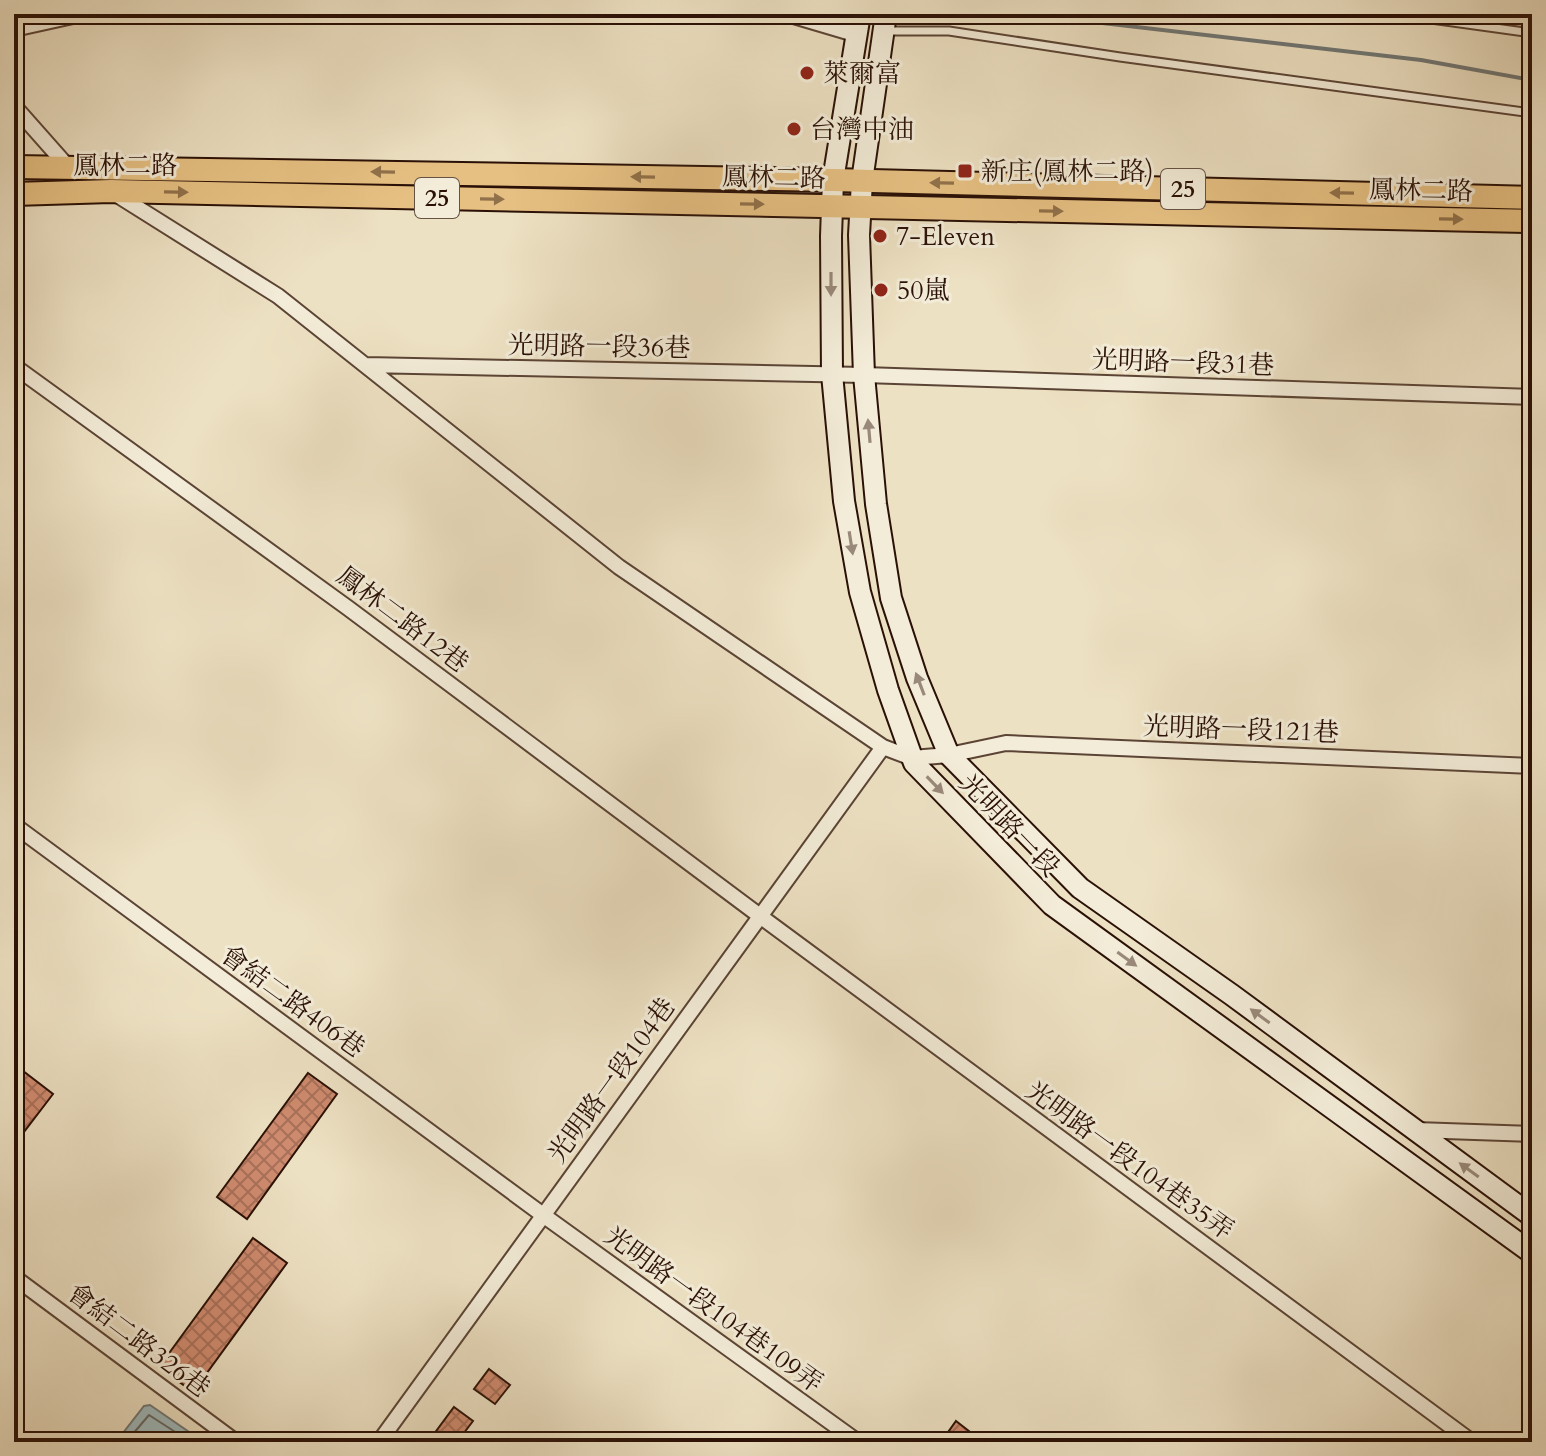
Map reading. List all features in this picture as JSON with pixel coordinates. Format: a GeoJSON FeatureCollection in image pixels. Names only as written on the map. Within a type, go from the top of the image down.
{"type":"FeatureCollection","features":[{"type":"Feature","properties":{"kind":"main road","name":"鳳林二路"},"geometry":{"type":"LineString","coordinates":[[14,167],[833,180],[1532,198]]}},
{"type":"Feature","properties":{"kind":"main road","name":"鳳林二路"},"geometry":{"type":"LineString","coordinates":[[14,194],[111,191],[1532,221]]}},
{"type":"Feature","properties":{"kind":"street"},"geometry":{"type":"LineString","coordinates":[[14,29],[82,14]]}},
{"type":"Feature","properties":{"kind":"street"},"geometry":{"type":"LineString","coordinates":[[787,14],[859,25]]}},
{"type":"Feature","properties":{"kind":"street","name":"光明路一段"},"geometry":{"type":"LineString","coordinates":[[885,22],[862,181],[859,235],[864,375],[876,504],[891,598],[917,678],[949,755],[1080,888],[1232,995],[1532,1216]]}},
{"type":"Feature","properties":{"kind":"street","name":"光明路一段"},"geometry":{"type":"LineString","coordinates":[[859,25],[833,180],[832,374],[844,501],[860,592],[888,690],[914,763],[1052,905],[1532,1253]]}},
{"type":"Feature","properties":{"kind":"street"},"geometry":{"type":"LineString","coordinates":[[14,106],[68,167]]}},
{"type":"Feature","properties":{"kind":"street"},"geometry":{"type":"LineString","coordinates":[[111,191],[278,296],[619,567],[883,747],[912,758]]}},
{"type":"Feature","properties":{"kind":"street","name":"光明路一段36巷"},"geometry":{"type":"LineString","coordinates":[[366,365],[832,374]]}},
{"type":"Feature","properties":{"kind":"street","name":"鳳林二路12巷"},"geometry":{"type":"LineString","coordinates":[[14,366],[348,608],[760,916]]}},
{"type":"Feature","properties":{"kind":"street","name":"光明路一段31巷"},"geometry":{"type":"LineString","coordinates":[[832,374],[1532,397]]}},
{"type":"Feature","properties":{"kind":"street","name":"光明路一段121巷"},"geometry":{"type":"LineString","coordinates":[[912,758],[949,755],[1006,743],[1532,766]]}},
{"type":"Feature","properties":{"kind":"street","name":"光明路一段104巷"},"geometry":{"type":"LineString","coordinates":[[379,1442],[883,747]]}},
{"type":"Feature","properties":{"kind":"street","name":"會結二路406巷"},"geometry":{"type":"LineString","coordinates":[[14,825],[543,1215]]}},
{"type":"Feature","properties":{"kind":"street","name":"光明路一段104巷35弄"},"geometry":{"type":"LineString","coordinates":[[760,916],[1472,1442]]}},
{"type":"Feature","properties":{"kind":"street"},"geometry":{"type":"LineString","coordinates":[[1415,1130],[1532,1134]]}},
{"type":"Feature","properties":{"kind":"street","name":"光明路一段104巷109弄"},"geometry":{"type":"LineString","coordinates":[[543,1215],[858,1442]]}},
{"type":"Feature","properties":{"kind":"street","name":"會結二路326巷"},"geometry":{"type":"LineString","coordinates":[[14,1277],[236,1442]]}},
{"type":"Feature","properties":{"kind":"lane"},"geometry":{"type":"LineString","coordinates":[[1395,14],[1532,33]]}},
{"type":"Feature","properties":{"kind":"lane"},"geometry":{"type":"LineString","coordinates":[[885,22],[1532,113]]}},
{"type":"Feature","properties":{"kind":"green space"},"geometry":{"type":"Polygon","coordinates":[[[1477,14],[1532,14],[1532,23],[1477,14]]]}},
{"type":"Feature","properties":{"kind":"water"},"geometry":{"type":"Polygon","coordinates":[[[150,1405],[192,1434],[191,1442],[116,1442],[144,1406],[150,1405]]]}},
{"type":"Feature","properties":{"kind":"building"},"geometry":{"type":"Polygon","coordinates":[[[14,1064],[53,1094],[14,1145],[14,1064]]]}},
{"type":"Feature","properties":{"kind":"building"},"geometry":{"type":"Polygon","coordinates":[[[308,1073],[337,1094],[247,1219],[217,1197],[308,1073]]]}},
{"type":"Feature","properties":{"kind":"building"},"geometry":{"type":"Polygon","coordinates":[[[253,1238],[287,1263],[193,1392],[159,1367],[253,1238]]]}},
{"type":"Feature","properties":{"kind":"building"},"geometry":{"type":"Polygon","coordinates":[[[489,1369],[510,1385],[495,1404],[474,1389],[489,1369]]]}},
{"type":"Feature","properties":{"kind":"building"},"geometry":{"type":"Polygon","coordinates":[[[454,1407],[473,1421],[457,1442],[428,1442],[454,1407]]]}},
{"type":"Feature","properties":{"kind":"building"},"geometry":{"type":"Polygon","coordinates":[[[956,1421],[983,1442],[941,1442],[956,1421]]]}},
{"type":"Feature","properties":{"kind":"waterway"},"geometry":{"type":"LineString","coordinates":[[1025,14],[1421,60],[1532,80]]}},
{"type":"Feature","properties":{"kind":"place","name":"萊爾富"},"geometry":{"type":"Point","coordinates":[807,73]}},
{"type":"Feature","properties":{"kind":"place","name":"台灣中油"},"geometry":{"type":"Point","coordinates":[794,129]}},
{"type":"Feature","properties":{"kind":"place","name":"新庄(鳳林二路)"},"geometry":{"type":"Point","coordinates":[965,171]}},
{"type":"Feature","properties":{"kind":"place","name":"7-Eleven"},"geometry":{"type":"Point","coordinates":[880,236]}},
{"type":"Feature","properties":{"kind":"place","name":"50嵐"},"geometry":{"type":"Point","coordinates":[881,290]}}]}
